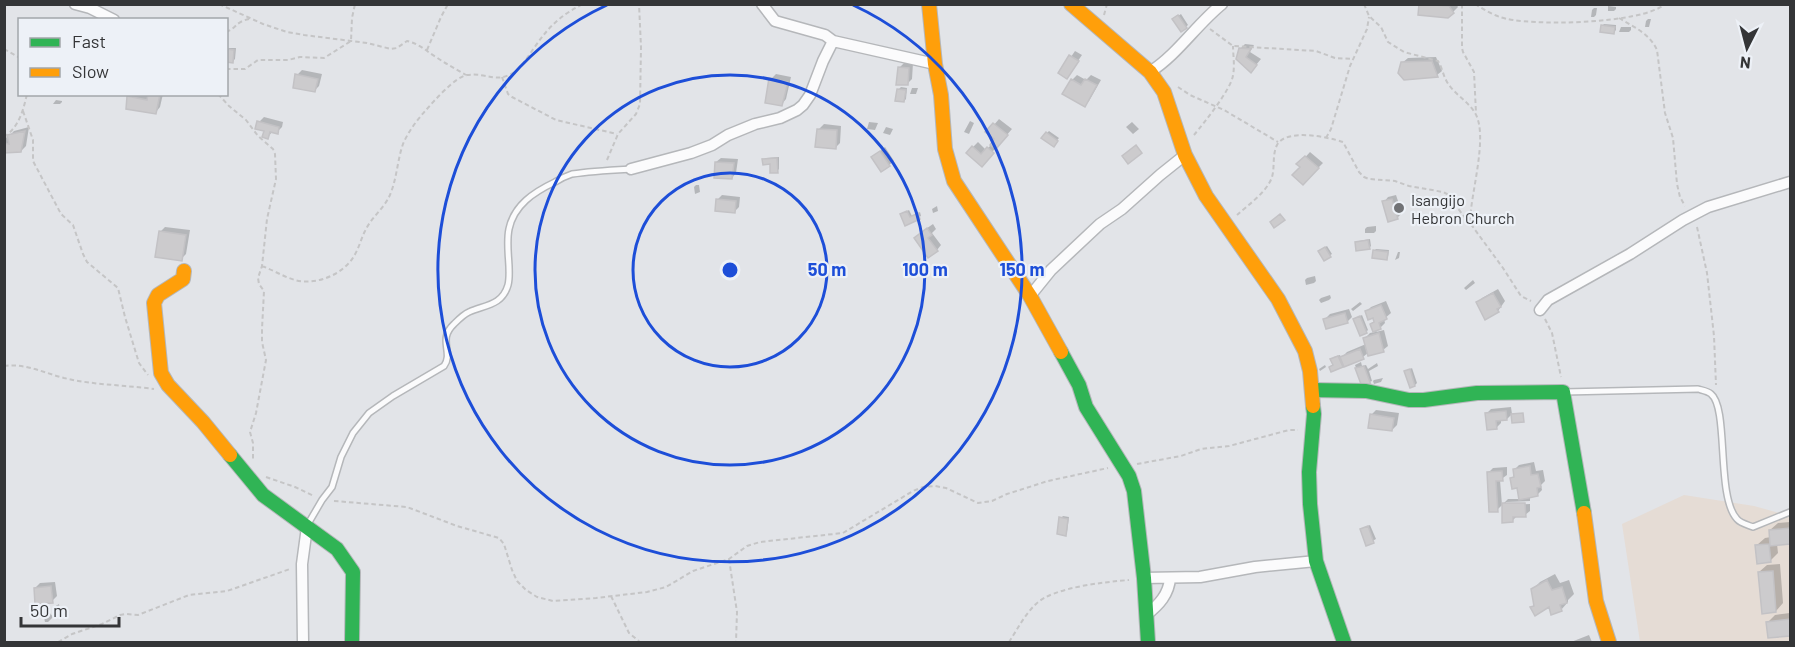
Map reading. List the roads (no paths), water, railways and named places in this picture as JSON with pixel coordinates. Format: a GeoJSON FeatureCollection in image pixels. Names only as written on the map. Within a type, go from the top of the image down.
{"type":"FeatureCollection","features":[{"type":"Feature","properties":{"kind":"street"},"geometry":{"type":"LineString","coordinates":[[75,4],[90,8],[110,18]]}},
{"type":"Feature","properties":{"kind":"street"},"geometry":{"type":"LineString","coordinates":[[762,4],[775,21],[825,34],[833,41],[935,64]]}},
{"type":"Feature","properties":{"kind":"street"},"geometry":{"type":"LineString","coordinates":[[929,4],[935,64],[941,95],[945,149],[954,181],[1030,296],[1079,385],[1090,413],[1129,476],[1134,491],[1144,578],[1148,642]]}},
{"type":"Feature","properties":{"kind":"street"},"geometry":{"type":"LineString","coordinates":[[1071,4],[1150,72],[1164,92],[1184,152],[1206,196],[1278,299],[1305,351],[1310,372],[1314,414],[1309,472],[1316,561],[1344,642]]}},
{"type":"Feature","properties":{"kind":"street"},"geometry":{"type":"LineString","coordinates":[[1150,72],[1173,55],[1222,4]]}},
{"type":"Feature","properties":{"kind":"street"},"geometry":{"type":"LineString","coordinates":[[631,168],[712,146],[728,135],[755,124],[780,118],[796,110],[810,95],[833,41]]}},
{"type":"Feature","properties":{"kind":"street"},"geometry":{"type":"LineString","coordinates":[[1030,296],[1051,270],[1100,224],[1122,209],[1184,152]]}},
{"type":"Feature","properties":{"kind":"street"},"geometry":{"type":"LineString","coordinates":[[1540,310],[1548,300],[1708,207],[1791,182]]}},
{"type":"Feature","properties":{"kind":"street"},"geometry":{"type":"LineString","coordinates":[[183,271],[183,279],[158,295],[154,303],[161,373],[171,389],[203,422],[263,495],[337,549],[353,572],[352,642]]}},
{"type":"Feature","properties":{"kind":"street"},"geometry":{"type":"LineString","coordinates":[[1312,390],[1366,391],[1409,400],[1477,393],[1563,392],[1597,603],[1604,632],[1609,642]]}},
{"type":"Feature","properties":{"kind":"street"},"geometry":{"type":"LineString","coordinates":[[303,642],[302,564],[307,527]]}},
{"type":"Feature","properties":{"kind":"street"},"geometry":{"type":"LineString","coordinates":[[1144,578],[1200,577],[1255,567],[1316,561]]}},
{"type":"Feature","properties":{"kind":"street"},"geometry":{"type":"LineString","coordinates":[[1146,615],[1162,601],[1170,578]]}},
{"type":"Feature","properties":{"kind":"lane"},"geometry":{"type":"LineString","coordinates":[[307,527],[332,487],[341,457],[353,433],[369,413],[444,366],[447,362],[446,334],[452,326],[467,312],[490,306],[504,293],[508,286],[509,276],[507,248],[509,230],[512,219],[521,204],[536,191],[569,175],[631,168]]}},
{"type":"Feature","properties":{"kind":"lane"},"geometry":{"type":"LineString","coordinates":[[1563,392],[1698,389],[1711,394],[1716,402],[1728,503],[1737,520],[1753,527],[1791,512]]}},
{"type":"Feature","properties":{"kind":"place","name":"Isangijo Hebron Church"},"geometry":{"type":"Point","coordinates":[1399,208]}}]}
